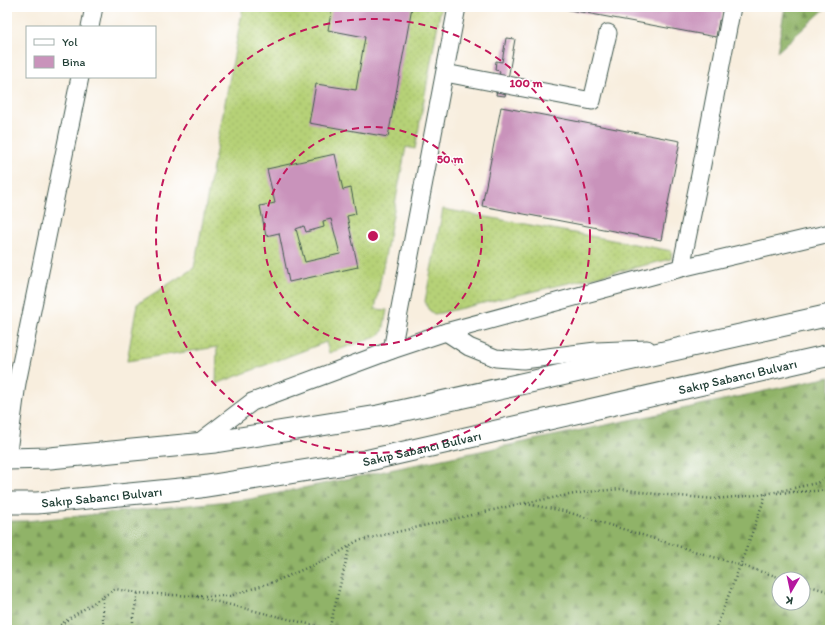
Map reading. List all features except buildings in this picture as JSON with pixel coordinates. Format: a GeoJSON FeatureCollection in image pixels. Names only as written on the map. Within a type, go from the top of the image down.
{"type":"FeatureCollection","features":[{"type":"Feature","properties":{"kind":"main road"},"geometry":{"type":"LineString","coordinates":[[7,459],[50,458],[197,444],[378,416],[830,315]]}},
{"type":"Feature","properties":{"kind":"main road","name":"Sakıp Sabancı Bulvarı"},"geometry":{"type":"LineString","coordinates":[[7,504],[37,503],[201,487],[365,461],[830,355]]}},
{"type":"Feature","properties":{"kind":"street"},"geometry":{"type":"LineString","coordinates":[[90,26],[94,7]]}},
{"type":"Feature","properties":{"kind":"street"},"geometry":{"type":"LineString","coordinates":[[392,350],[457,7]]}},
{"type":"Feature","properties":{"kind":"street"},"geometry":{"type":"LineString","coordinates":[[681,268],[702,167],[732,7]]}},
{"type":"Feature","properties":{"kind":"street"},"geometry":{"type":"LineString","coordinates":[[445,73],[592,101],[608,33]]}},
{"type":"Feature","properties":{"kind":"street"},"geometry":{"type":"LineString","coordinates":[[7,459],[17,383],[80,78]]}},
{"type":"Feature","properties":{"kind":"street"},"geometry":{"type":"LineString","coordinates":[[197,444],[252,402],[392,350],[446,332],[681,268],[830,233]]}},
{"type":"Feature","properties":{"kind":"street"},"geometry":{"type":"LineString","coordinates":[[446,332],[469,347],[496,358],[523,360],[596,351],[683,348]]}},
{"type":"Feature","properties":{"kind":"path"},"geometry":{"type":"LineString","coordinates":[[766,494],[817,483],[830,475]]}},
{"type":"Feature","properties":{"kind":"path"},"geometry":{"type":"LineString","coordinates":[[54,630],[115,589],[138,593],[230,596],[276,581],[332,557],[357,541],[524,503],[586,492],[621,489],[655,494],[715,499],[830,490]]}},
{"type":"Feature","properties":{"kind":"path"},"geometry":{"type":"LineString","coordinates":[[715,630],[766,494]]}},
{"type":"Feature","properties":{"kind":"path"},"geometry":{"type":"LineString","coordinates":[[524,503],[564,511],[771,575]]}},
{"type":"Feature","properties":{"kind":"path"},"geometry":{"type":"LineString","coordinates":[[329,630],[350,546]]}},
{"type":"Feature","properties":{"kind":"path"},"geometry":{"type":"LineString","coordinates":[[811,586],[830,592]]}},
{"type":"Feature","properties":{"kind":"path"},"geometry":{"type":"LineString","coordinates":[[133,630],[133,617],[138,593]]}},
{"type":"Feature","properties":{"kind":"path"},"geometry":{"type":"LineString","coordinates":[[194,596],[333,630]]}},
{"type":"Feature","properties":{"kind":"path"},"geometry":{"type":"LineString","coordinates":[[103,597],[103,630]]}},
{"type":"Feature","properties":{"kind":"green space"},"geometry":{"type":"Polygon","coordinates":[[[243,7],[441,7],[415,149],[406,147],[375,309],[387,310],[383,331],[376,337],[329,353],[326,342],[216,384],[217,347],[127,361],[137,304],[194,268],[243,7]]]}},
{"type":"Feature","properties":{"kind":"green space"},"geometry":{"type":"Polygon","coordinates":[[[785,7],[827,7],[777,52],[785,7]]]}},
{"type":"Feature","properties":{"kind":"green space"},"geometry":{"type":"Polygon","coordinates":[[[443,209],[672,251],[671,259],[434,314],[428,309],[425,301],[443,209]]]}},
{"type":"Feature","properties":{"kind":"green space"},"geometry":{"type":"Polygon","coordinates":[[[830,377],[830,630],[7,630],[7,521],[26,521],[250,499],[830,377]]]}}]}
